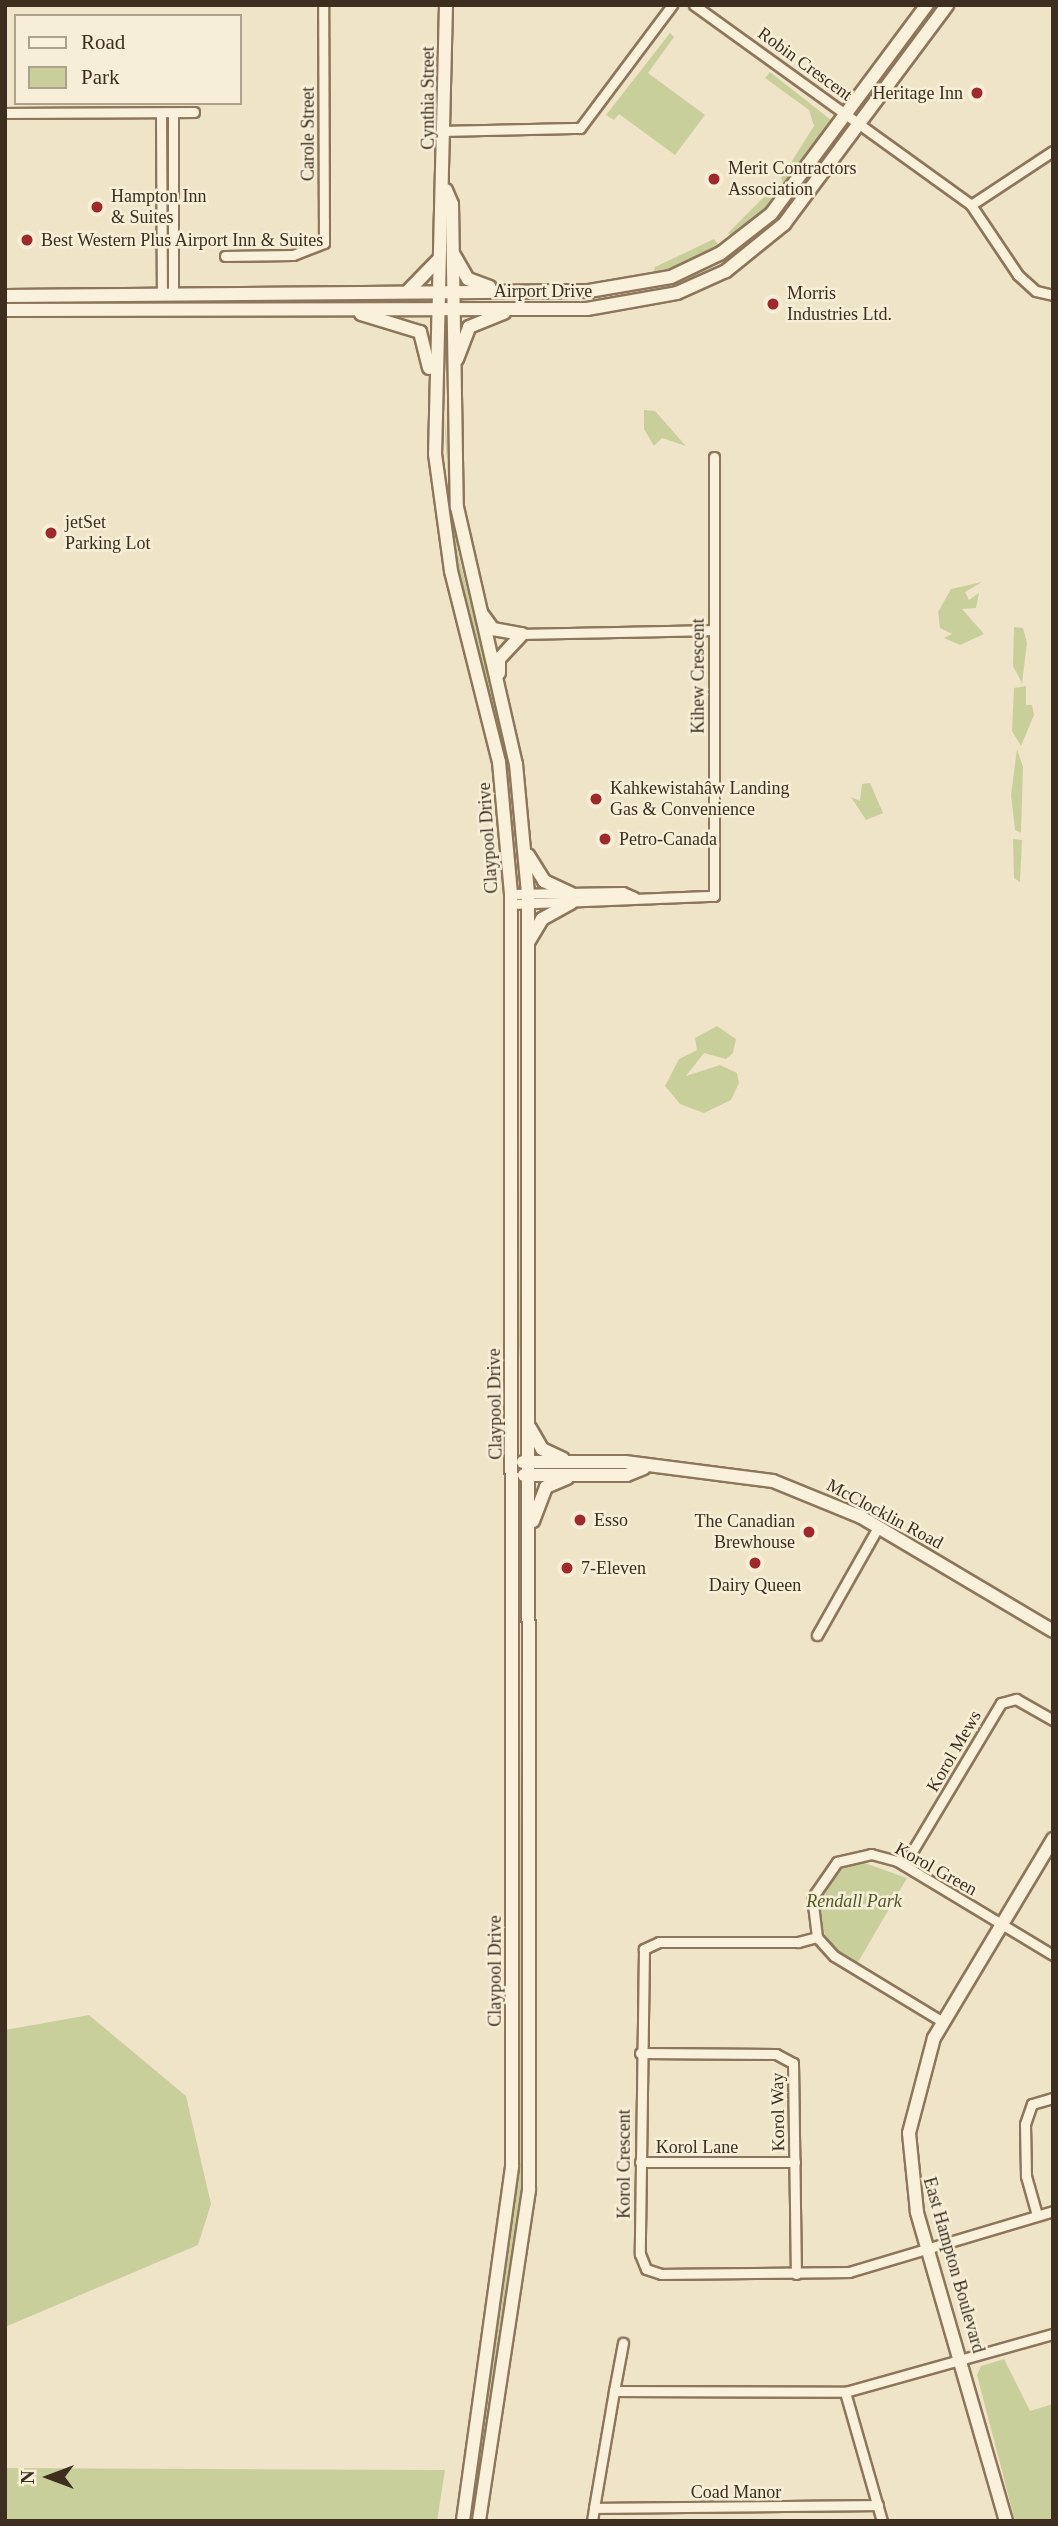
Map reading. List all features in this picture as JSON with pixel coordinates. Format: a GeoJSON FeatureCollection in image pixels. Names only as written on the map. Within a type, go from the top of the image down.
{"type":"FeatureCollection","features":[{"type":"Feature","properties":{"kind":"main road","name":"Cynthia Street"},"geometry":{"type":"LineString","coordinates":[[445,291],[446,5]]}},
{"type":"Feature","properties":{"kind":"main road","name":"Airport Drive"},"geometry":{"type":"LineString","coordinates":[[5,296],[518,292],[633,286],[706,262],[771,214],[848,115],[927,5]]}},
{"type":"Feature","properties":{"kind":"main road","name":"Airport Drive"},"geometry":{"type":"LineString","coordinates":[[5,310],[326,307],[518,309],[630,305],[706,282],[783,225],[863,124],[947,5]]}},
{"type":"Feature","properties":{"kind":"main road"},"geometry":{"type":"LineString","coordinates":[[447,243],[468,279],[518,292]]}},
{"type":"Feature","properties":{"kind":"main road"},"geometry":{"type":"LineString","coordinates":[[407,291],[436,268],[447,243]]}},
{"type":"Feature","properties":{"kind":"main road","name":"Claypool Drive"},"geometry":{"type":"LineString","coordinates":[[445,291],[438,309],[435,403],[440,521],[499,762],[510,899],[513,1468],[512,2167],[463,2521]]}},
{"type":"Feature","properties":{"kind":"main road","name":"Claypool Drive"},"geometry":{"type":"LineString","coordinates":[[445,291],[452,309],[452,393],[457,507],[477,606],[499,691],[526,852],[528,898],[529,2190],[479,2521]]}},
{"type":"Feature","properties":{"kind":"main road"},"geometry":{"type":"LineString","coordinates":[[326,307],[403,322],[420,332],[435,403]]}},
{"type":"Feature","properties":{"kind":"main road"},"geometry":{"type":"LineString","coordinates":[[452,393],[469,327],[518,309]]}},
{"type":"Feature","properties":{"kind":"main road"},"geometry":{"type":"LineString","coordinates":[[477,606],[493,629],[522,634]]}},
{"type":"Feature","properties":{"kind":"main road"},"geometry":{"type":"LineString","coordinates":[[499,691],[499,659],[522,634]]}},
{"type":"Feature","properties":{"kind":"main road"},"geometry":{"type":"LineString","coordinates":[[526,852],[542,879],[570,898],[542,919],[528,945]]}},
{"type":"Feature","properties":{"kind":"main road"},"geometry":{"type":"LineString","coordinates":[[527,1423],[543,1451],[577,1469]]}},
{"type":"Feature","properties":{"kind":"main road","name":"McClocklin Road"},"geometry":{"type":"LineString","coordinates":[[513,1468],[644,1468],[774,1481],[878,1527],[1053,1631]]}},
{"type":"Feature","properties":{"kind":"main road"},"geometry":{"type":"LineString","coordinates":[[529,1539],[546,1487],[577,1469]]}},
{"type":"Feature","properties":{"kind":"main road","name":"East Hampton Boulevard"},"geometry":{"type":"LineString","coordinates":[[1006,2521],[963,2362],[912,2192],[909,2133],[915,2092],[943,2022],[1053,1839]]}},
{"type":"Feature","properties":{"kind":"street","name":"Carole Street"},"geometry":{"type":"LineString","coordinates":[[225,257],[293,255],[324,243],[323,5]]}},
{"type":"Feature","properties":{"kind":"street"},"geometry":{"type":"LineString","coordinates":[[445,131],[580,128],[672,5]]}},
{"type":"Feature","properties":{"kind":"street","name":"Robin Crescent"},"geometry":{"type":"LineString","coordinates":[[694,5],[863,124],[971,205],[1018,275],[1036,291],[1053,295]]}},
{"type":"Feature","properties":{"kind":"street"},"geometry":{"type":"LineString","coordinates":[[5,113],[194,112]]}},
{"type":"Feature","properties":{"kind":"street"},"geometry":{"type":"LineString","coordinates":[[161,113],[167,293]]}},
{"type":"Feature","properties":{"kind":"street"},"geometry":{"type":"LineString","coordinates":[[167,293],[173,113]]}},
{"type":"Feature","properties":{"kind":"street"},"geometry":{"type":"LineString","coordinates":[[971,205],[1053,150]]}},
{"type":"Feature","properties":{"kind":"street","name":"Kihew Crescent"},"geometry":{"type":"LineString","coordinates":[[570,898],[622,903],[634,897],[714,896],[714,457]]}},
{"type":"Feature","properties":{"kind":"street"},"geometry":{"type":"LineString","coordinates":[[522,634],[713,629]]}},
{"type":"Feature","properties":{"kind":"street"},"geometry":{"type":"LineString","coordinates":[[510,899],[570,898]]}},
{"type":"Feature","properties":{"kind":"street"},"geometry":{"type":"LineString","coordinates":[[817,1635],[878,1527]]}},
{"type":"Feature","properties":{"kind":"street","name":"Korol Mews"},"geometry":{"type":"LineString","coordinates":[[904,1866],[1001,1703],[1017,1699],[1053,1720]]}},
{"type":"Feature","properties":{"kind":"street","name":"Korol Green"},"geometry":{"type":"LineString","coordinates":[[817,1937],[812,1898],[828,1869],[858,1855],[904,1866],[1053,1955]]}},
{"type":"Feature","properties":{"kind":"street"},"geometry":{"type":"LineString","coordinates":[[817,1937],[834,1956],[943,2022]]}},
{"type":"Feature","properties":{"kind":"street","name":"Korol Crescent"},"geometry":{"type":"LineString","coordinates":[[817,1937],[798,1942],[650,1944],[642,1956],[640,2254],[646,2269],[796,2274],[849,2272],[1053,2211]]}},
{"type":"Feature","properties":{"kind":"street","name":"Korol Way"},"geometry":{"type":"LineString","coordinates":[[640,2053],[789,2059],[797,2075],[796,2274]]}},
{"type":"Feature","properties":{"kind":"street"},"geometry":{"type":"LineString","coordinates":[[1037,2215],[1026,2176],[1025,2124],[1032,2104],[1053,2098]]}},
{"type":"Feature","properties":{"kind":"street","name":"Korol Lane"},"geometry":{"type":"LineString","coordinates":[[640,2162],[795,2162]]}},
{"type":"Feature","properties":{"kind":"street"},"geometry":{"type":"LineString","coordinates":[[614,2391],[845,2392],[963,2362],[1053,2334]]}},
{"type":"Feature","properties":{"kind":"street"},"geometry":{"type":"LineString","coordinates":[[592,2521],[623,2343]]}},
{"type":"Feature","properties":{"kind":"street"},"geometry":{"type":"LineString","coordinates":[[845,2392],[882,2521]]}},
{"type":"Feature","properties":{"kind":"street","name":"Coad Manor"},"geometry":{"type":"LineString","coordinates":[[594,2508],[878,2505]]}},
{"type":"Feature","properties":{"kind":"green space"},"geometry":{"type":"Polygon","coordinates":[[[670,33],[674,37],[648,73],[705,115],[675,155],[619,114],[614,120],[606,115],[670,33]]]}},
{"type":"Feature","properties":{"kind":"green space"},"geometry":{"type":"Polygon","coordinates":[[[770,72],[831,120],[784,186],[781,178],[814,126],[809,110],[765,78],[770,72]]]}},
{"type":"Feature","properties":{"kind":"green space"},"geometry":{"type":"Polygon","coordinates":[[[768,193],[775,200],[759,218],[734,238],[728,233],[768,193]]]}},
{"type":"Feature","properties":{"kind":"green space"},"geometry":{"type":"Polygon","coordinates":[[[714,239],[721,248],[683,269],[653,274],[655,267],[714,239]]]}},
{"type":"Feature","properties":{"kind":"green space"},"geometry":{"type":"Polygon","coordinates":[[[443,400],[458,553],[506,744],[518,813],[452,542],[443,400]]]}},
{"type":"Feature","properties":{"kind":"green space"},"geometry":{"type":"Polygon","coordinates":[[[644,410],[655,411],[686,446],[662,438],[654,446],[644,429],[644,410]]]}},
{"type":"Feature","properties":{"kind":"green space"},"geometry":{"type":"Polygon","coordinates":[[[982,582],[965,592],[969,600],[979,593],[976,608],[962,609],[984,634],[960,645],[944,638],[952,634],[940,628],[938,612],[951,589],[982,582]]]}},
{"type":"Feature","properties":{"kind":"green space"},"geometry":{"type":"Polygon","coordinates":[[[1014,627],[1023,628],[1027,643],[1022,683],[1013,666],[1014,627]]]}},
{"type":"Feature","properties":{"kind":"green space"},"geometry":{"type":"Polygon","coordinates":[[[1026,686],[1026,705],[1032,705],[1034,715],[1021,746],[1012,731],[1014,688],[1026,686]]]}},
{"type":"Feature","properties":{"kind":"green space"},"geometry":{"type":"Polygon","coordinates":[[[1017,749],[1023,767],[1021,833],[1015,830],[1011,795],[1017,749]]]}},
{"type":"Feature","properties":{"kind":"green space"},"geometry":{"type":"Polygon","coordinates":[[[870,783],[883,813],[866,820],[851,797],[860,801],[862,784],[870,783]]]}},
{"type":"Feature","properties":{"kind":"green space"},"geometry":{"type":"Polygon","coordinates":[[[1013,839],[1022,840],[1020,882],[1014,878],[1013,839]]]}},
{"type":"Feature","properties":{"kind":"green space"},"geometry":{"type":"Polygon","coordinates":[[[522,917],[522,1383],[519,1347],[522,917]]]}},
{"type":"Feature","properties":{"kind":"green space"},"geometry":{"type":"Polygon","coordinates":[[[717,1026],[736,1039],[733,1053],[726,1059],[704,1053],[686,1076],[720,1065],[737,1073],[739,1083],[731,1100],[704,1113],[680,1104],[665,1086],[679,1059],[697,1050],[695,1038],[717,1026]]]}},
{"type":"Feature","properties":{"kind":"green space"},"geometry":{"type":"Polygon","coordinates":[[[522,1491],[521,2193],[470,2521],[518,2181],[522,1491]]]}},
{"type":"Feature","properties":{"kind":"green space","name":"Rendall Park"},"geometry":{"type":"Polygon","coordinates":[[[859,1861],[907,1878],[857,1964],[828,1943],[818,1914],[819,1896],[834,1873],[859,1861]]]}},
{"type":"Feature","properties":{"kind":"green space"},"geometry":{"type":"Polygon","coordinates":[[[89,2015],[186,2096],[211,2204],[198,2245],[5,2327],[5,2030],[89,2015]]]}},
{"type":"Feature","properties":{"kind":"green space"},"geometry":{"type":"Polygon","coordinates":[[[1004,2359],[1030,2411],[1053,2404],[1053,2521],[1015,2521],[977,2375],[981,2366],[1004,2359]]]}},
{"type":"Feature","properties":{"kind":"green space"},"geometry":{"type":"Polygon","coordinates":[[[5,2468],[445,2470],[437,2521],[5,2521],[5,2468]]]}},
{"type":"Feature","properties":{"kind":"place","name":"Heritage Inn"},"geometry":{"type":"Point","coordinates":[977,93]}},
{"type":"Feature","properties":{"kind":"place","name":"Merit Contractors Association"},"geometry":{"type":"Point","coordinates":[714,179]}},
{"type":"Feature","properties":{"kind":"place","name":"Hampton Inn & Suites"},"geometry":{"type":"Point","coordinates":[97,207]}},
{"type":"Feature","properties":{"kind":"place","name":"Best Western Plus Airport Inn & Suites"},"geometry":{"type":"Point","coordinates":[27,240]}},
{"type":"Feature","properties":{"kind":"place","name":"Morris Industries Ltd."},"geometry":{"type":"Point","coordinates":[773,304]}},
{"type":"Feature","properties":{"kind":"place","name":"jetSet Parking Lot"},"geometry":{"type":"Point","coordinates":[51,533]}},
{"type":"Feature","properties":{"kind":"place","name":"Kahkewistahâw Landing Gas & Convenience"},"geometry":{"type":"Point","coordinates":[596,799]}},
{"type":"Feature","properties":{"kind":"place","name":"Petro-Canada"},"geometry":{"type":"Point","coordinates":[605,839]}},
{"type":"Feature","properties":{"kind":"place","name":"Esso"},"geometry":{"type":"Point","coordinates":[580,1520]}},
{"type":"Feature","properties":{"kind":"place","name":"The Canadian Brewhouse"},"geometry":{"type":"Point","coordinates":[809,1532]}},
{"type":"Feature","properties":{"kind":"place","name":"Dairy Queen"},"geometry":{"type":"Point","coordinates":[755,1563]}},
{"type":"Feature","properties":{"kind":"place","name":"7-Eleven"},"geometry":{"type":"Point","coordinates":[567,1568]}}]}
